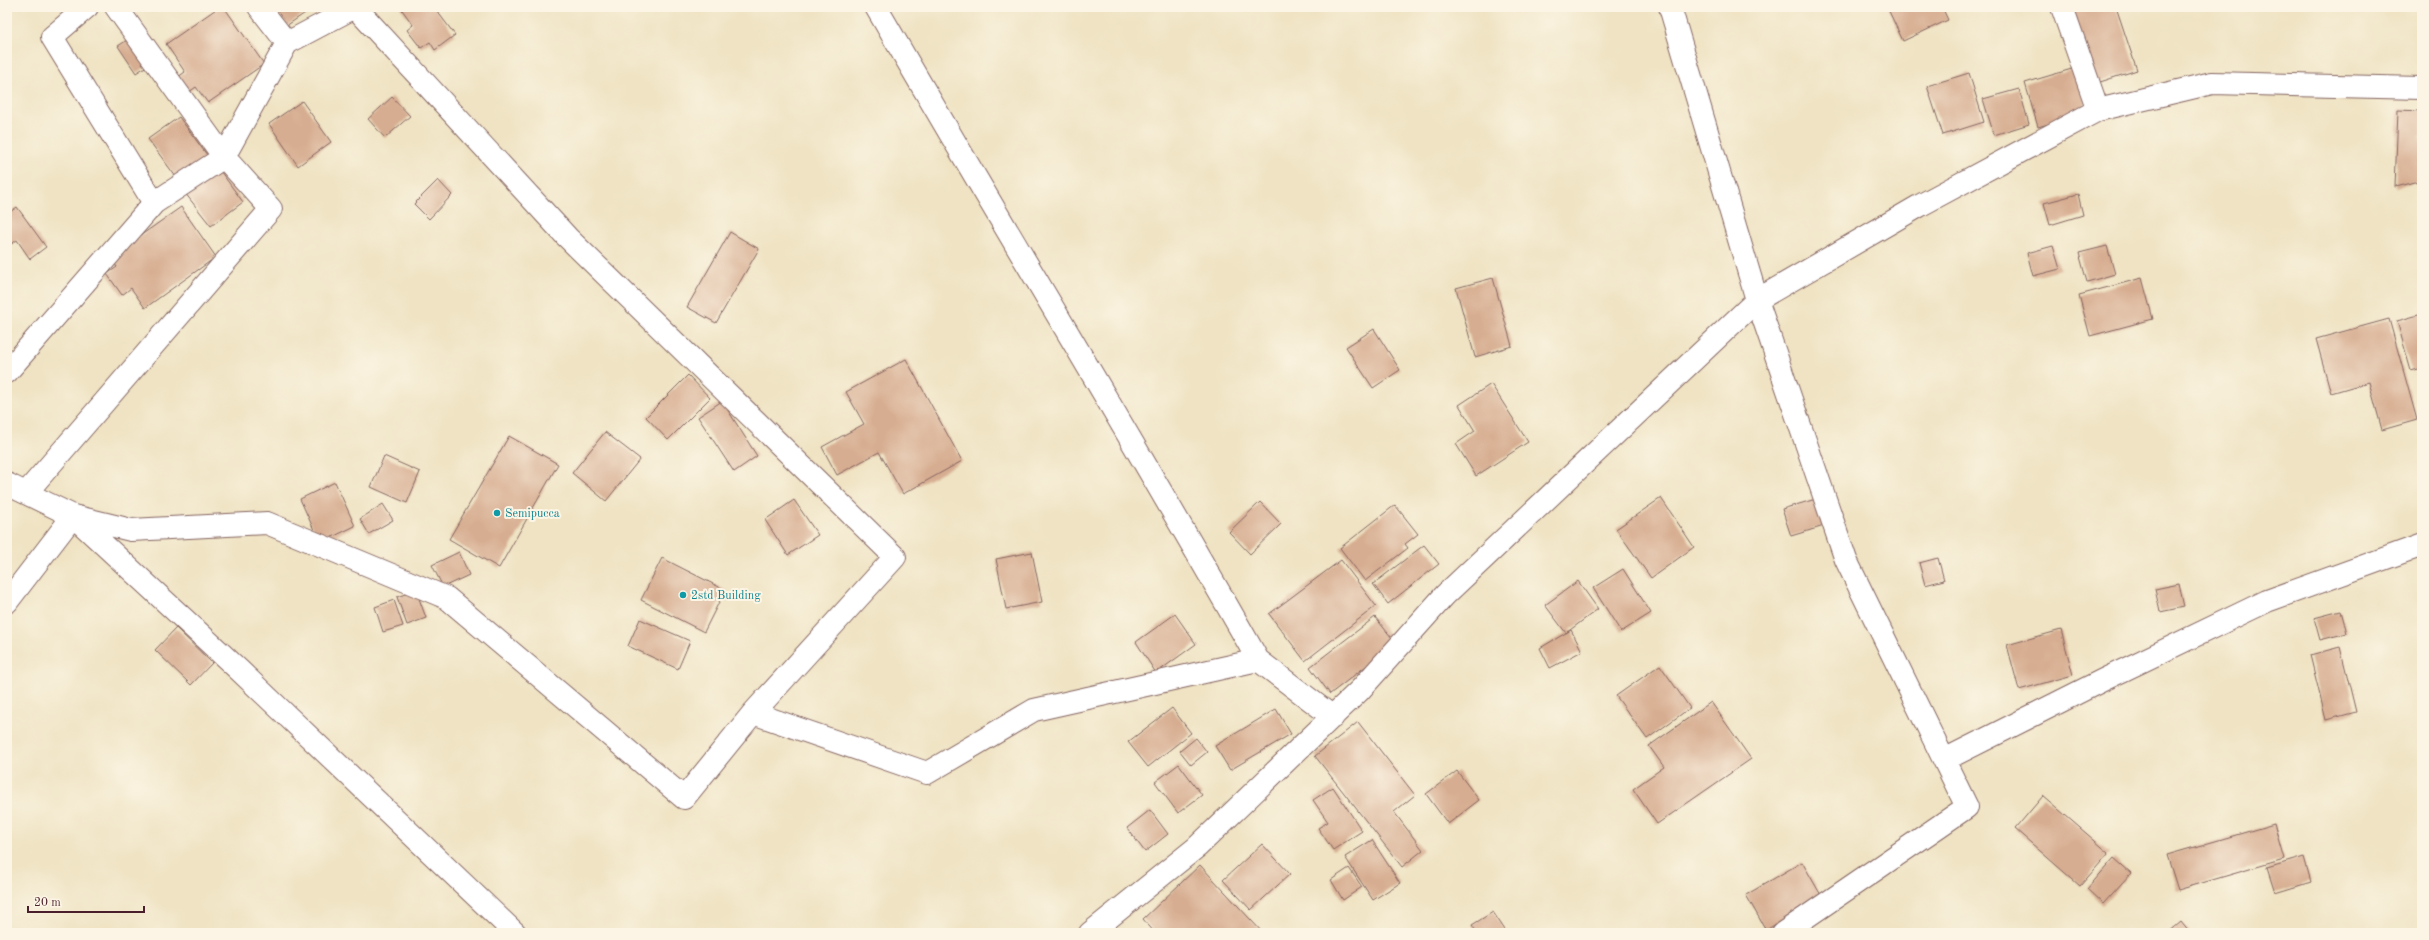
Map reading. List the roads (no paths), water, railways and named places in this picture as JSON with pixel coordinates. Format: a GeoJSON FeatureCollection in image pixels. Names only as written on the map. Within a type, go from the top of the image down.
{"type":"FeatureCollection","features":[{"type":"Feature","properties":{"kind":"street"},"geometry":{"type":"LineString","coordinates":[[87,7],[52,37],[154,203]]}},
{"type":"Feature","properties":{"kind":"street"},"geometry":{"type":"LineString","coordinates":[[7,372],[154,203],[224,157],[287,43],[355,7],[567,237],[895,556],[753,713],[684,798],[447,598],[267,523],[131,530],[73,516],[16,489],[271,209],[224,157],[116,7]]}},
{"type":"Feature","properties":{"kind":"street"},"geometry":{"type":"LineString","coordinates":[[259,7],[287,43]]}},
{"type":"Feature","properties":{"kind":"street"},"geometry":{"type":"LineString","coordinates":[[876,7],[984,194],[1174,511],[1258,660],[1333,717]]}},
{"type":"Feature","properties":{"kind":"street"},"geometry":{"type":"LineString","coordinates":[[1670,7],[1757,300],[1846,560],[1967,807],[1783,933]]}},
{"type":"Feature","properties":{"kind":"street"},"geometry":{"type":"LineString","coordinates":[[2062,7],[2098,110]]}},
{"type":"Feature","properties":{"kind":"street"},"geometry":{"type":"LineString","coordinates":[[1090,933],[1197,847],[1360,690],[1445,595],[1757,300],[1919,206],[2098,110],[2212,84],[2422,88]]}},
{"type":"Feature","properties":{"kind":"street"},"geometry":{"type":"LineString","coordinates":[[7,602],[73,516]]}},
{"type":"Feature","properties":{"kind":"street"},"geometry":{"type":"LineString","coordinates":[[73,516],[239,670],[515,933]]}},
{"type":"Feature","properties":{"kind":"street"},"geometry":{"type":"LineString","coordinates":[[1944,760],[2103,680],[2267,601],[2422,545]]}},
{"type":"Feature","properties":{"kind":"street"},"geometry":{"type":"LineString","coordinates":[[753,713],[927,773],[1034,710],[1258,660]]}},
{"type":"Feature","properties":{"kind":"place","name":"Semipucca"},"geometry":{"type":"Point","coordinates":[497,513]}},
{"type":"Feature","properties":{"kind":"place","name":"2std Building"},"geometry":{"type":"Point","coordinates":[683,595]}}]}
